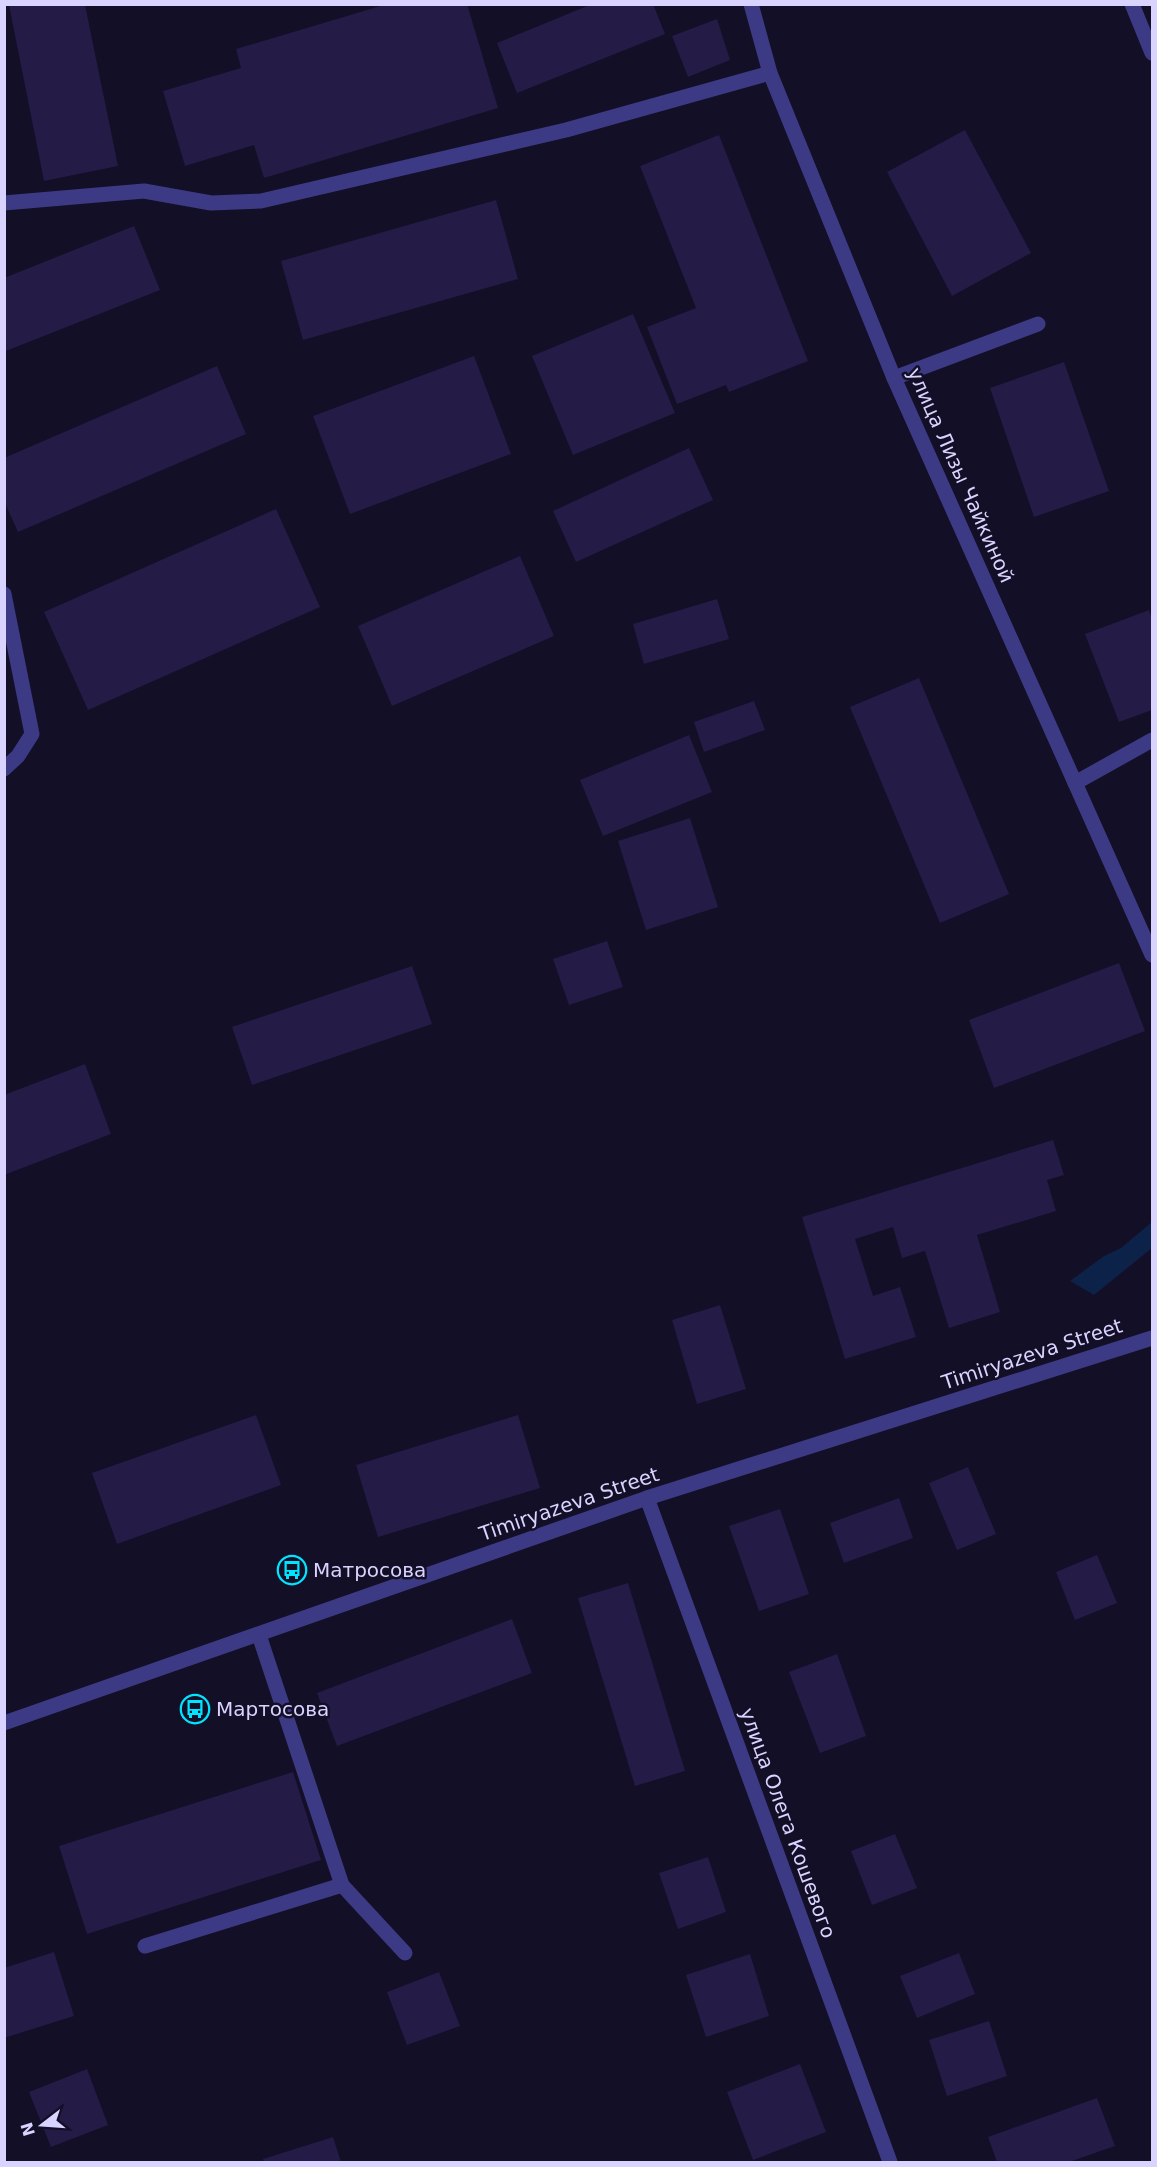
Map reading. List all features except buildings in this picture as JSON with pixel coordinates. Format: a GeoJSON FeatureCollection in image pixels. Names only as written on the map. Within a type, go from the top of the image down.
{"type":"FeatureCollection","features":[{"type":"Feature","properties":{"kind":"street","name":"улица Лизы Чайкиной"},"geometry":{"type":"LineString","coordinates":[[751,4],[770,73],[894,378],[1152,955]]}},
{"type":"Feature","properties":{"kind":"street"},"geometry":{"type":"LineString","coordinates":[[1132,4],[1152,53]]}},
{"type":"Feature","properties":{"kind":"street"},"geometry":{"type":"LineString","coordinates":[[4,203],[144,191],[211,203],[261,201],[566,130],[770,73]]}},
{"type":"Feature","properties":{"kind":"street"},"geometry":{"type":"LineString","coordinates":[[894,378],[1038,324]]}},
{"type":"Feature","properties":{"kind":"street"},"geometry":{"type":"LineString","coordinates":[[4,594],[32,734],[18,756],[4,769]]}},
{"type":"Feature","properties":{"kind":"street"},"geometry":{"type":"LineString","coordinates":[[1075,783],[1152,740]]}},
{"type":"Feature","properties":{"kind":"street","name":"Timiryazeva Street"},"geometry":{"type":"LineString","coordinates":[[4,1723],[647,1498],[1152,1338]]}},
{"type":"Feature","properties":{"kind":"street","name":"улица Олега Кошевого"},"geometry":{"type":"LineString","coordinates":[[647,1498],[890,2163]]}},
{"type":"Feature","properties":{"kind":"street"},"geometry":{"type":"LineString","coordinates":[[259,1635],[342,1885],[405,1953]]}},
{"type":"Feature","properties":{"kind":"street"},"geometry":{"type":"LineString","coordinates":[[145,1946],[342,1885]]}},
{"type":"Feature","properties":{"kind":"water"},"geometry":{"type":"Polygon","coordinates":[[[1152,1222],[1152,1248],[1094,1295],[1070,1281],[1104,1256],[1121,1248],[1152,1222]]]}},
{"type":"Feature","properties":{"kind":"place","name":"Матросова"},"geometry":{"type":"Point","coordinates":[292,1570]}},
{"type":"Feature","properties":{"kind":"place","name":"Мартосова"},"geometry":{"type":"Point","coordinates":[195,1709]}}]}
